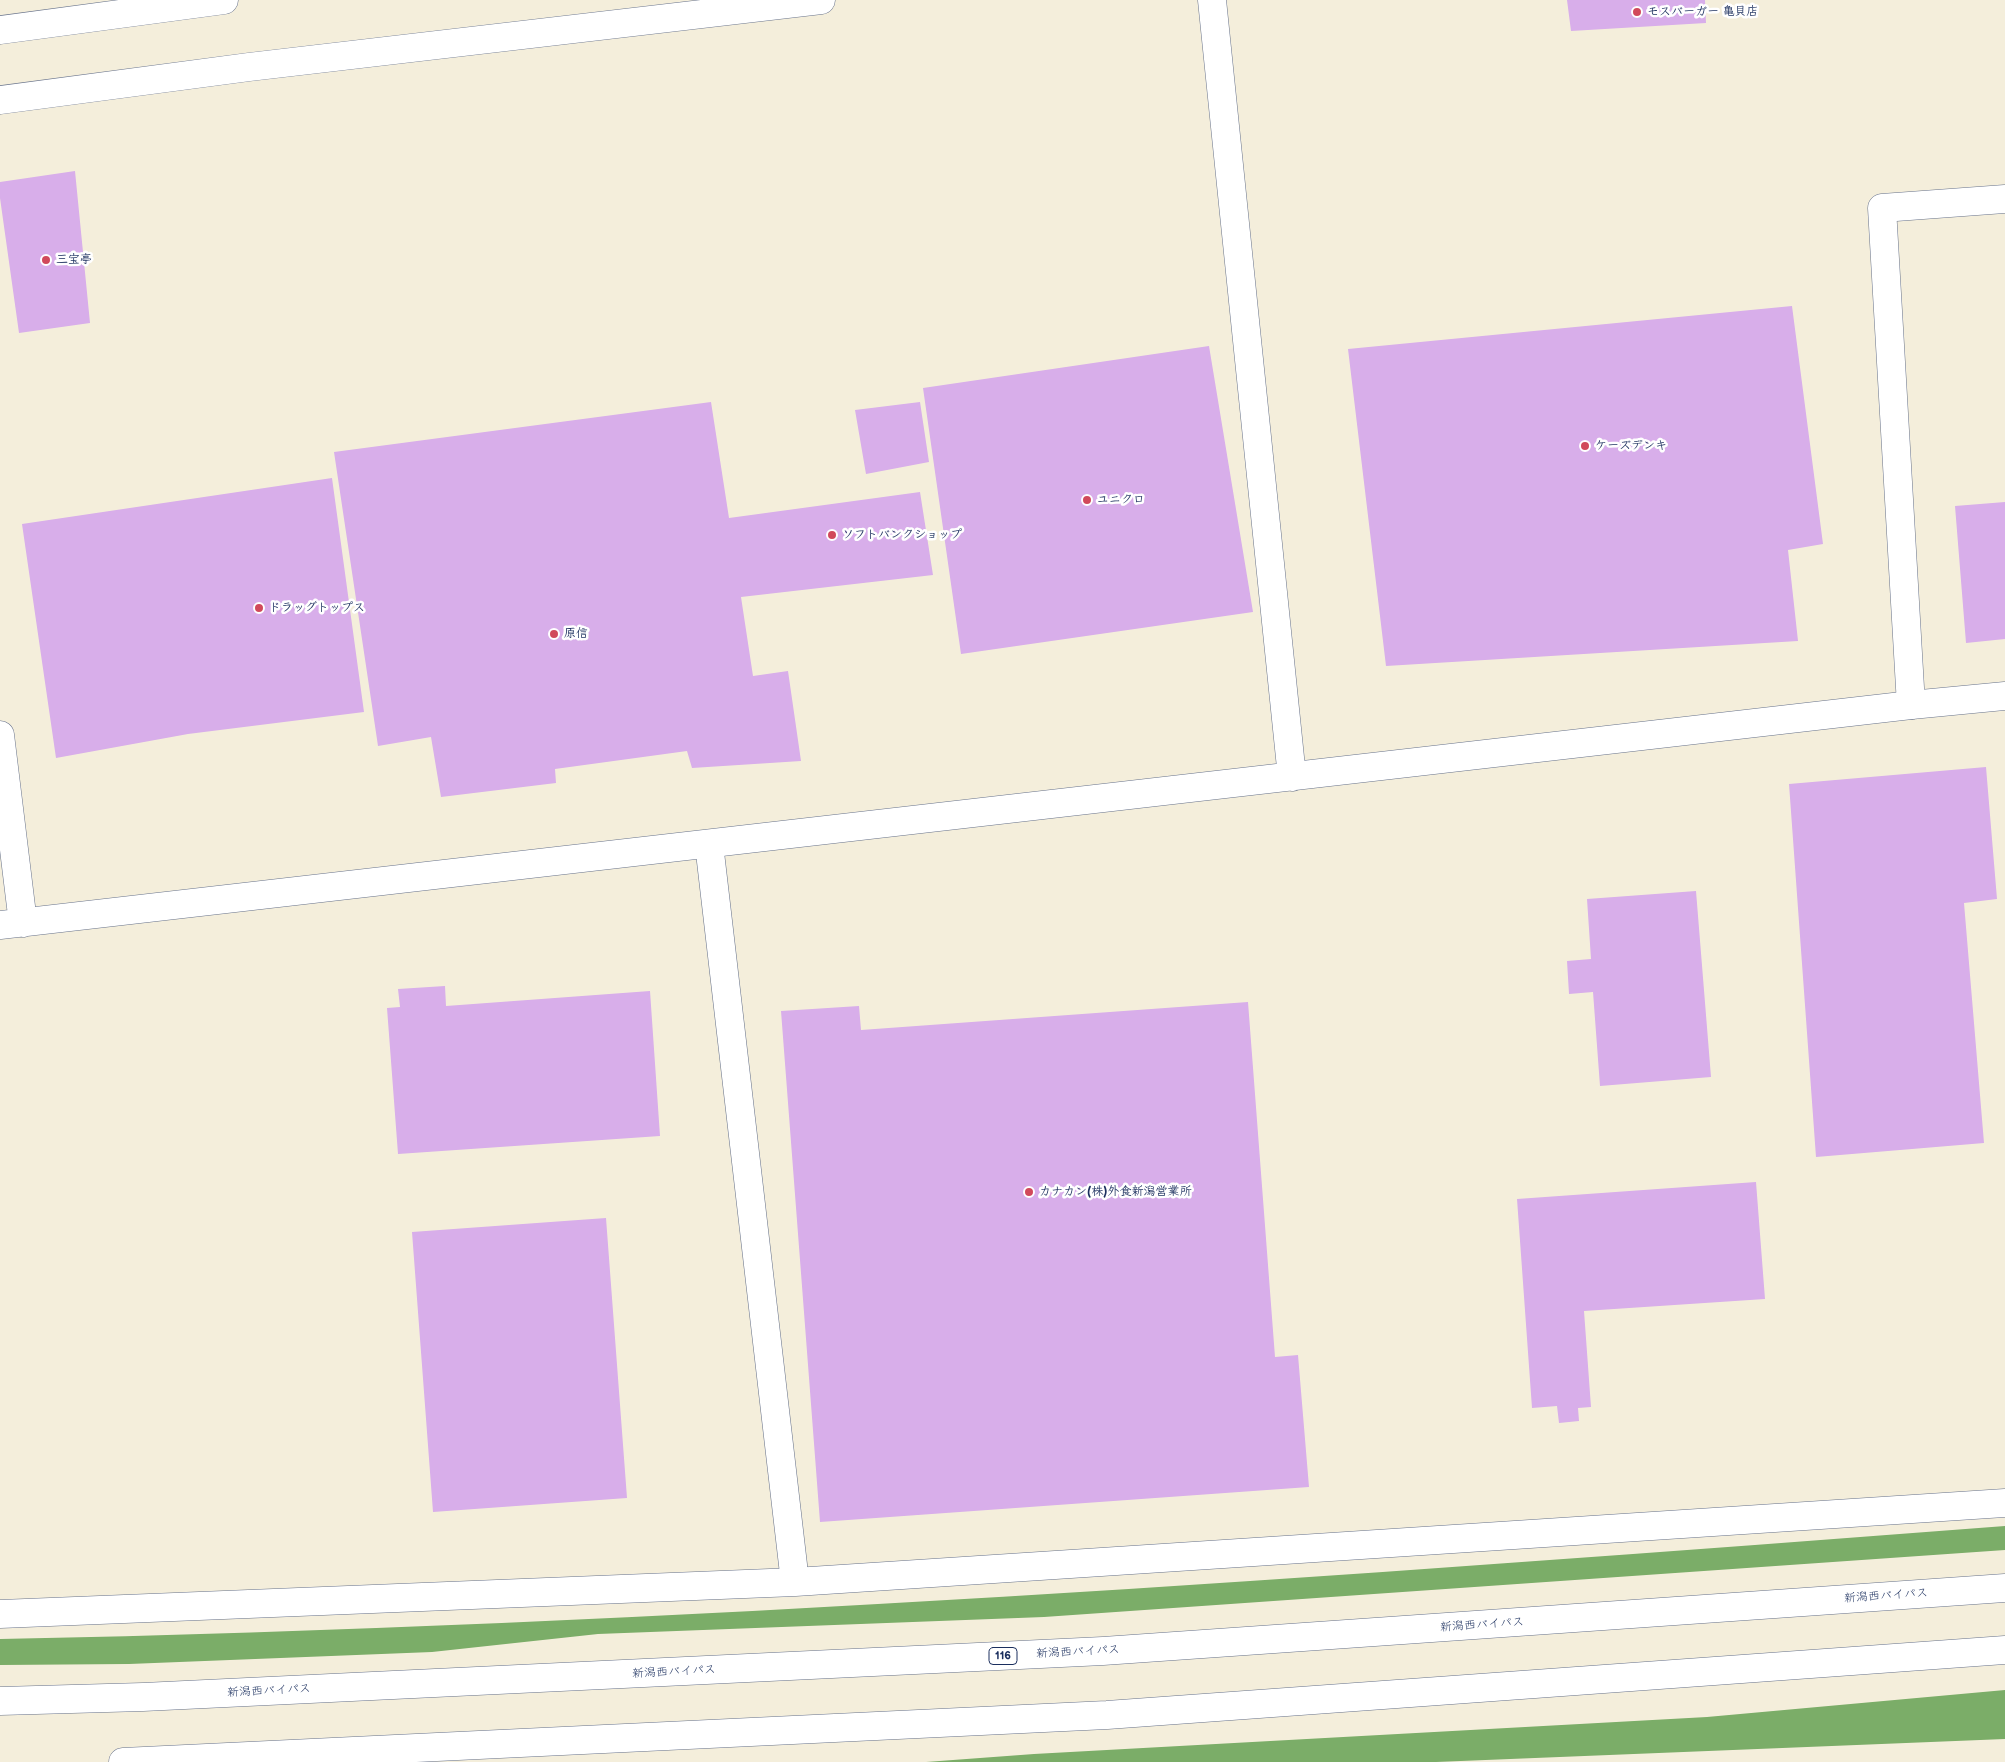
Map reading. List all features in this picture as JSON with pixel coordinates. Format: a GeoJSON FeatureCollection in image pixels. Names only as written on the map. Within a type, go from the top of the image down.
{"type":"FeatureCollection","features":[{"type":"Feature","properties":{"kind":"main road"},"geometry":{"type":"LineString","coordinates":[[0,30],[224,0]]}},
{"type":"Feature","properties":{"kind":"main road"},"geometry":{"type":"LineString","coordinates":[[0,100],[249,67],[821,0]]}},
{"type":"Feature","properties":{"kind":"main road"},"geometry":{"type":"LineString","coordinates":[[1212,0],[1292,777]]}},
{"type":"Feature","properties":{"kind":"main road"},"geometry":{"type":"LineString","coordinates":[[1911,705],[1882,208],[2005,199]]}},
{"type":"Feature","properties":{"kind":"main road"},"geometry":{"type":"LineString","coordinates":[[0,735],[12,924],[1911,705],[2005,696]]}},
{"type":"Feature","properties":{"kind":"main road"},"geometry":{"type":"LineString","coordinates":[[709,844],[795,1582]]}},
{"type":"Feature","properties":{"kind":"main road"},"geometry":{"type":"LineString","coordinates":[[0,1614],[795,1582],[2005,1503]]}},
{"type":"Feature","properties":{"kind":"main road","name":"新潟西バイパス"},"geometry":{"type":"LineString","coordinates":[[0,1701],[153,1696],[1103,1652],[2005,1588]]}},
{"type":"Feature","properties":{"kind":"main road"},"geometry":{"type":"LineString","coordinates":[[123,1762],[1107,1715],[2005,1650]]}},
{"type":"Feature","properties":{"kind":"green space"},"geometry":{"type":"Polygon","coordinates":[[[2005,1526],[2005,1550],[1044,1617],[598,1634],[432,1652],[129,1664],[0,1665],[0,1639],[251,1633],[502,1623],[1003,1597],[1254,1581],[2005,1526]]]}},
{"type":"Feature","properties":{"kind":"green space"},"geometry":{"type":"Polygon","coordinates":[[[2005,1690],[2005,1739],[1436,1762],[926,1762],[1034,1754],[1707,1717],[2005,1690]]]}},
{"type":"Feature","properties":{"kind":"building","name":"モスバーガー 亀貝店"},"geometry":{"type":"Polygon","coordinates":[[[1567,0],[1705,0],[1706,23],[1571,31],[1567,0]]]}},
{"type":"Feature","properties":{"kind":"building","name":"三宝亭"},"geometry":{"type":"Polygon","coordinates":[[[75,171],[90,323],[19,333],[0,198],[0,182],[75,171]]]}},
{"type":"Feature","properties":{"kind":"building","name":"ケーズデンキ"},"geometry":{"type":"Polygon","coordinates":[[[1792,306],[1823,544],[1788,550],[1798,641],[1386,666],[1348,349],[1792,306]]]}},
{"type":"Feature","properties":{"kind":"building","name":"ユニクロ"},"geometry":{"type":"Polygon","coordinates":[[[1209,346],[1253,612],[961,654],[923,388],[1209,346]]]}},
{"type":"Feature","properties":{"kind":"building","name":"原信"},"geometry":{"type":"Polygon","coordinates":[[[711,402],[729,518],[920,492],[933,575],[741,597],[753,676],[788,671],[801,761],[692,768],[687,751],[555,769],[556,783],[441,797],[431,737],[378,746],[334,452],[711,402]]]}},
{"type":"Feature","properties":{"kind":"building"},"geometry":{"type":"Polygon","coordinates":[[[920,402],[929,462],[866,474],[855,410],[920,402]]]}},
{"type":"Feature","properties":{"kind":"building"},"geometry":{"type":"Polygon","coordinates":[[[332,478],[364,712],[188,734],[56,758],[22,524],[332,478]]]}},
{"type":"Feature","properties":{"kind":"building"},"geometry":{"type":"Polygon","coordinates":[[[2005,502],[2005,639],[1966,643],[1955,506],[2005,502]]]}},
{"type":"Feature","properties":{"kind":"building"},"geometry":{"type":"Polygon","coordinates":[[[1986,767],[1997,899],[1964,903],[1984,1143],[1816,1157],[1789,784],[1986,767]]]}},
{"type":"Feature","properties":{"kind":"building"},"geometry":{"type":"Polygon","coordinates":[[[1696,891],[1711,1077],[1600,1086],[1593,992],[1569,994],[1567,961],[1591,959],[1587,899],[1696,891]]]}},
{"type":"Feature","properties":{"kind":"building"},"geometry":{"type":"Polygon","coordinates":[[[445,986],[446,1006],[650,991],[660,1136],[398,1154],[387,1008],[400,1007],[398,989],[445,986]]]}},
{"type":"Feature","properties":{"kind":"building","name":"カナカン(株)外食新潟営業所"},"geometry":{"type":"Polygon","coordinates":[[[1248,1002],[1275,1357],[1298,1355],[1309,1487],[820,1522],[781,1011],[859,1006],[861,1030],[1248,1002]]]}},
{"type":"Feature","properties":{"kind":"building"},"geometry":{"type":"Polygon","coordinates":[[[1756,1182],[1765,1299],[1584,1311],[1591,1407],[1578,1408],[1579,1421],[1559,1423],[1557,1406],[1532,1408],[1517,1199],[1756,1182]]]}},
{"type":"Feature","properties":{"kind":"building"},"geometry":{"type":"Polygon","coordinates":[[[606,1218],[627,1498],[433,1512],[412,1232],[606,1218]]]}},
{"type":"Feature","properties":{"kind":"place","name":"モスバーガー 亀貝店"},"geometry":{"type":"Point","coordinates":[1637,12]}},
{"type":"Feature","properties":{"kind":"place","name":"三宝亭"},"geometry":{"type":"Point","coordinates":[46,260]}},
{"type":"Feature","properties":{"kind":"place","name":"ケーズデンキ"},"geometry":{"type":"Point","coordinates":[1585,446]}},
{"type":"Feature","properties":{"kind":"place","name":"ユニクロ"},"geometry":{"type":"Point","coordinates":[1087,500]}},
{"type":"Feature","properties":{"kind":"place","name":"ソフトバンクショップ"},"geometry":{"type":"Point","coordinates":[832,535]}},
{"type":"Feature","properties":{"kind":"place","name":"ドラッグトップス"},"geometry":{"type":"Point","coordinates":[259,608]}},
{"type":"Feature","properties":{"kind":"place","name":"原信"},"geometry":{"type":"Point","coordinates":[554,634]}},
{"type":"Feature","properties":{"kind":"place","name":"カナカン(株)外食新潟営業所"},"geometry":{"type":"Point","coordinates":[1029,1192]}}]}
